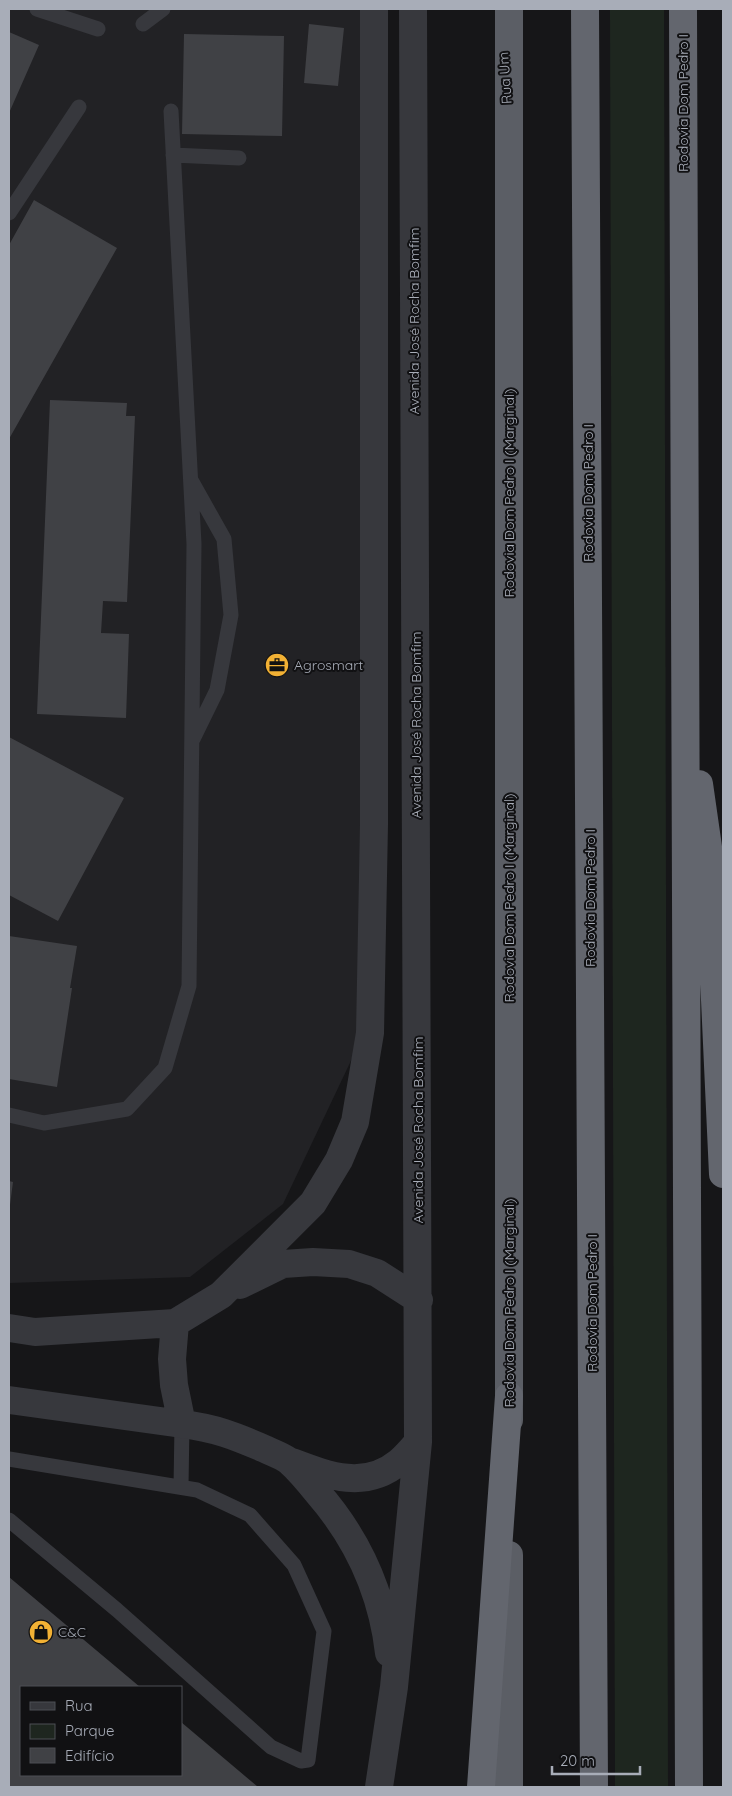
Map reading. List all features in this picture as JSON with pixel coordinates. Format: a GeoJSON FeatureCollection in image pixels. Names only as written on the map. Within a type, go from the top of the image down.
{"type":"FeatureCollection","features":[{"type":"Feature","properties":{"kind":"highway","name":"Rodovia Dom Pedro I (Marginal)"},"geometry":{"type":"LineString","coordinates":[[509,9],[509,1787]]}},
{"type":"Feature","properties":{"kind":"highway","name":"Rodovia Dom Pedro I"},"geometry":{"type":"LineString","coordinates":[[585,9],[594,1787]]}},
{"type":"Feature","properties":{"kind":"highway","name":"Rodovia Dom Pedro I"},"geometry":{"type":"LineString","coordinates":[[683,9],[689,1787]]}},
{"type":"Feature","properties":{"kind":"highway"},"geometry":{"type":"LineString","coordinates":[[684,678],[708,847],[723,1174]]}},
{"type":"Feature","properties":{"kind":"highway"},"geometry":{"type":"LineString","coordinates":[[481,1787],[509,1396]]}},
{"type":"Feature","properties":{"kind":"street"},"geometry":{"type":"LineString","coordinates":[[221,1295],[313,1203],[339,1160],[354,1122],[370,1033],[374,824],[374,9]]}},
{"type":"Feature","properties":{"kind":"street","name":"Avenida José Rocha Bomfim"},"geometry":{"type":"LineString","coordinates":[[394,1687],[418,1442],[413,9]]}},
{"type":"Feature","properties":{"kind":"street","name":"Rua Um"},"geometry":{"type":"LineString","coordinates":[[500,9],[510,146]]}},
{"type":"Feature","properties":{"kind":"street"},"geometry":{"type":"LineString","coordinates":[[9,1328],[35,1332],[175,1323],[221,1295],[283,1264],[313,1262],[349,1264],[377,1273],[419,1300]]}},
{"type":"Feature","properties":{"kind":"street"},"geometry":{"type":"LineString","coordinates":[[175,1323],[172,1359],[174,1385],[182,1424]]}},
{"type":"Feature","properties":{"kind":"street"},"geometry":{"type":"LineString","coordinates":[[9,1400],[201,1426],[226,1432],[324,1474],[344,1478],[364,1479],[381,1473],[399,1462],[418,1442]]}},
{"type":"Feature","properties":{"kind":"street"},"geometry":{"type":"LineString","coordinates":[[288,1460],[335,1512],[355,1542],[370,1576],[381,1613],[394,1687],[379,1787]]}},
{"type":"Feature","properties":{"kind":"lane"},"geometry":{"type":"LineString","coordinates":[[37,9],[98,29]]}},
{"type":"Feature","properties":{"kind":"lane"},"geometry":{"type":"LineString","coordinates":[[143,24],[163,9]]}},
{"type":"Feature","properties":{"kind":"lane"},"geometry":{"type":"LineString","coordinates":[[9,213],[79,107]]}},
{"type":"Feature","properties":{"kind":"lane"},"geometry":{"type":"LineString","coordinates":[[9,1116],[44,1122],[127,1109],[165,1068],[189,986],[194,544],[171,111]]}},
{"type":"Feature","properties":{"kind":"lane"},"geometry":{"type":"LineString","coordinates":[[173,155],[239,158]]}},
{"type":"Feature","properties":{"kind":"lane"},"geometry":{"type":"LineString","coordinates":[[190,480],[224,539],[231,615],[217,690],[191,742]]}},
{"type":"Feature","properties":{"kind":"lane"},"geometry":{"type":"LineString","coordinates":[[181,1487],[182,1424]]}},
{"type":"Feature","properties":{"kind":"lane"},"geometry":{"type":"LineString","coordinates":[[9,1460],[197,1490],[250,1515],[294,1565],[324,1631],[308,1760],[301,1762],[271,1747],[117,1610],[9,1520]]}},
{"type":"Feature","properties":{"kind":"shaded area"},"geometry":{"type":"Polygon","coordinates":[[[9,9],[363,9],[366,1029],[283,1204],[190,1277],[9,1283],[9,9]]]}},
{"type":"Feature","properties":{"kind":"green space"},"geometry":{"type":"Polygon","coordinates":[[[610,9],[664,9],[668,1787],[615,1787],[610,9]]]}},
{"type":"Feature","properties":{"kind":"building"},"geometry":{"type":"Polygon","coordinates":[[[309,24],[344,28],[338,86],[304,83],[309,24]]]}},
{"type":"Feature","properties":{"kind":"building"},"geometry":{"type":"Polygon","coordinates":[[[9,32],[39,45],[9,113],[9,32]]]}},
{"type":"Feature","properties":{"kind":"building"},"geometry":{"type":"Polygon","coordinates":[[[184,34],[284,36],[282,136],[182,134],[184,34]]]}},
{"type":"Feature","properties":{"kind":"building"},"geometry":{"type":"Polygon","coordinates":[[[34,200],[117,248],[9,439],[9,245],[34,200]]]}},
{"type":"Feature","properties":{"kind":"building"},"geometry":{"type":"Polygon","coordinates":[[[50,400],[127,403],[126,416],[135,416],[127,602],[103,601],[101,633],[129,634],[126,718],[37,714],[50,400]]]}},
{"type":"Feature","properties":{"kind":"building"},"geometry":{"type":"Polygon","coordinates":[[[9,737],[124,798],[58,921],[9,895],[9,737]]]}},
{"type":"Feature","properties":{"kind":"building"},"geometry":{"type":"Polygon","coordinates":[[[9,936],[77,946],[57,1087],[9,1079],[9,936]]]}},
{"type":"Feature","properties":{"kind":"building"},"geometry":{"type":"Polygon","coordinates":[[[9,1181],[13,1182],[10,1205],[9,1205],[9,1181]]]}},
{"type":"Feature","properties":{"kind":"building","name":"C&C"},"geometry":{"type":"Polygon","coordinates":[[[9,1577],[139,1686],[20,1686],[20,1776],[182,1776],[182,1723],[258,1787],[9,1787],[9,1577]]]}},
{"type":"Feature","properties":{"kind":"place","name":"Agrosmart"},"geometry":{"type":"Point","coordinates":[277,665]}},
{"type":"Feature","properties":{"kind":"place","name":"C&C"},"geometry":{"type":"Point","coordinates":[41,1632]}}]}
